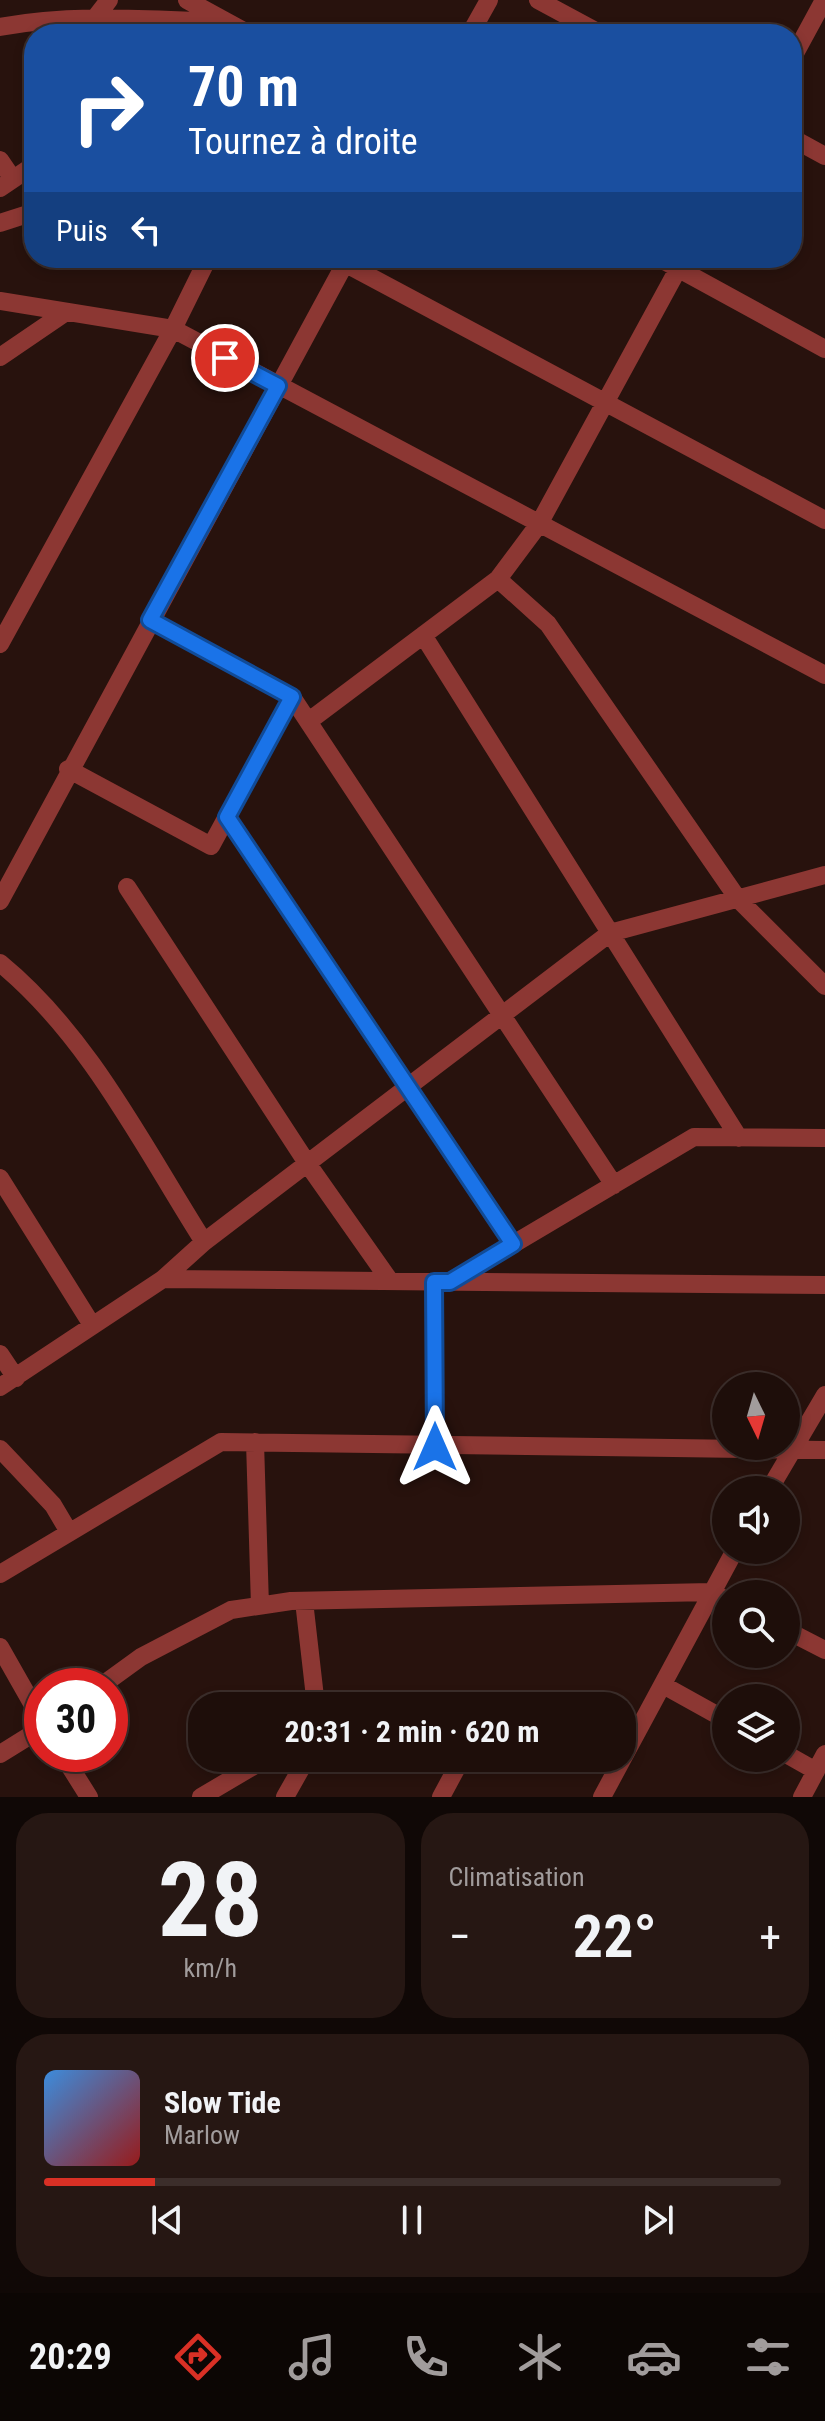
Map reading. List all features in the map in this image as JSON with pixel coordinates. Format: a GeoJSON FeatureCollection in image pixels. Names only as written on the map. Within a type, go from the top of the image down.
{"type":"FeatureCollection","features":[{"type":"Feature","properties":{"kind":"street"},"geometry":{"type":"LineString","coordinates":[[95,18],[109,0]]}},
{"type":"Feature","properties":{"kind":"street"},"geometry":{"type":"LineString","coordinates":[[187,0],[226,24]]}},
{"type":"Feature","properties":{"kind":"street"},"geometry":{"type":"LineString","coordinates":[[476,24],[489,0]]}},
{"type":"Feature","properties":{"kind":"street"},"geometry":{"type":"LineString","coordinates":[[538,0],[582,24]]}},
{"type":"Feature","properties":{"kind":"street"},"geometry":{"type":"LineString","coordinates":[[802,41],[824,0]]}},
{"type":"Feature","properties":{"kind":"street"},"geometry":{"type":"LineString","coordinates":[[0,27],[37,21],[95,18],[166,24]]}},
{"type":"Feature","properties":{"kind":"street"},"geometry":{"type":"LineString","coordinates":[[802,143],[825,156]]}},
{"type":"Feature","properties":{"kind":"street"},"geometry":{"type":"LineString","coordinates":[[0,160],[6,184],[24,172]]}},
{"type":"Feature","properties":{"kind":"street"},"geometry":{"type":"LineString","coordinates":[[0,223],[24,215]]}},
{"type":"Feature","properties":{"kind":"street"},"geometry":{"type":"LineString","coordinates":[[0,644],[173,329],[203,268]]}},
{"type":"Feature","properties":{"kind":"street"},"geometry":{"type":"LineString","coordinates":[[0,901],[68,769],[278,386],[338,268]]}},
{"type":"Feature","properties":{"kind":"street"},"geometry":{"type":"LineString","coordinates":[[357,268],[825,520]]}},
{"type":"Feature","properties":{"kind":"street"},"geometry":{"type":"LineString","coordinates":[[309,721],[498,579],[539,524],[678,268]]}},
{"type":"Feature","properties":{"kind":"street"},"geometry":{"type":"LineString","coordinates":[[689,268],[825,349]]}},
{"type":"Feature","properties":{"kind":"street"},"geometry":{"type":"LineString","coordinates":[[0,301],[173,329],[825,675]]}},
{"type":"Feature","properties":{"kind":"street"},"geometry":{"type":"LineString","coordinates":[[0,357],[66,312]]}},
{"type":"Feature","properties":{"kind":"street"},"geometry":{"type":"LineString","coordinates":[[498,579],[548,624],[738,899],[822,974]]}},
{"type":"Feature","properties":{"kind":"street"},"geometry":{"type":"LineString","coordinates":[[150,620],[292,697],[614,1185]]}},
{"type":"Feature","properties":{"kind":"street"},"geometry":{"type":"LineString","coordinates":[[423,635],[739,1138]]}},
{"type":"Feature","properties":{"kind":"street"},"geometry":{"type":"LineString","coordinates":[[68,769],[211,846],[292,697]]}},
{"type":"Feature","properties":{"kind":"street"},"geometry":{"type":"LineString","coordinates":[[227,817],[513,1244]]}},
{"type":"Feature","properties":{"kind":"street"},"geometry":{"type":"LineString","coordinates":[[0,1354],[8,1382],[163,1279],[204,1242],[610,933],[825,875]]}},
{"type":"Feature","properties":{"kind":"street"},"geometry":{"type":"LineString","coordinates":[[127,887],[307,1163],[390,1281]]}},
{"type":"Feature","properties":{"kind":"street"},"geometry":{"type":"LineString","coordinates":[[0,963],[46,1004],[92,1065],[204,1242]]}},
{"type":"Feature","properties":{"kind":"street"},"geometry":{"type":"LineString","coordinates":[[442,1282],[513,1244],[694,1137],[825,1138]]}},
{"type":"Feature","properties":{"kind":"street"},"geometry":{"type":"LineString","coordinates":[[0,1178],[92,1325]]}},
{"type":"Feature","properties":{"kind":"street"},"geometry":{"type":"LineString","coordinates":[[163,1279],[825,1285]]}},
{"type":"Feature","properties":{"kind":"street"},"geometry":{"type":"LineString","coordinates":[[435,1447],[442,1282]]}},
{"type":"Feature","properties":{"kind":"street"},"geometry":{"type":"LineString","coordinates":[[800,1436],[825,1395]]}},
{"type":"Feature","properties":{"kind":"street"},"geometry":{"type":"LineString","coordinates":[[0,1574],[221,1442],[712,1449]]}},
{"type":"Feature","properties":{"kind":"street"},"geometry":{"type":"LineString","coordinates":[[255,1442],[260,1606]]}},
{"type":"Feature","properties":{"kind":"street"},"geometry":{"type":"LineString","coordinates":[[0,1449],[53,1505],[69,1532]]}},
{"type":"Feature","properties":{"kind":"street"},"geometry":{"type":"LineString","coordinates":[[800,1449],[825,1450]]}},
{"type":"Feature","properties":{"kind":"street"},"geometry":{"type":"LineString","coordinates":[[126,1668],[231,1610],[260,1606],[304,1601],[712,1596]]}},
{"type":"Feature","properties":{"kind":"street"},"geometry":{"type":"LineString","coordinates":[[304,1601],[314,1692]]}},
{"type":"Feature","properties":{"kind":"street"},"geometry":{"type":"LineString","coordinates":[[636,1723],[712,1606]]}},
{"type":"Feature","properties":{"kind":"street"},"geometry":{"type":"LineString","coordinates":[[800,1637],[825,1650]]}},
{"type":"Feature","properties":{"kind":"street"},"geometry":{"type":"LineString","coordinates":[[0,1647],[24,1689]]}},
{"type":"Feature","properties":{"kind":"street"},"geometry":{"type":"LineString","coordinates":[[663,1685],[712,1712]]}},
{"type":"Feature","properties":{"kind":"street"},"geometry":{"type":"LineString","coordinates":[[0,1754],[24,1739]]}},
{"type":"Feature","properties":{"kind":"street"},"geometry":{"type":"LineString","coordinates":[[800,1757],[821,1762],[802,1797]]}},
{"type":"Feature","properties":{"kind":"street"},"geometry":{"type":"LineString","coordinates":[[73,1772],[89,1797]]}},
{"type":"Feature","properties":{"kind":"street"},"geometry":{"type":"LineString","coordinates":[[201,1797],[243,1772]]}},
{"type":"Feature","properties":{"kind":"street"},"geometry":{"type":"LineString","coordinates":[[285,1797],[299,1772]]}},
{"type":"Feature","properties":{"kind":"street"},"geometry":{"type":"LineString","coordinates":[[441,1797],[454,1772]]}},
{"type":"Feature","properties":{"kind":"street"},"geometry":{"type":"LineString","coordinates":[[602,1797],[613,1772]]}},
{"type":"Feature","properties":{"kind":"route"},"geometry":{"type":"LineString","coordinates":[[225,358],[278,386],[150,620],[292,697],[227,817],[513,1244],[450,1282],[434,1282],[435,1447]]}}]}
